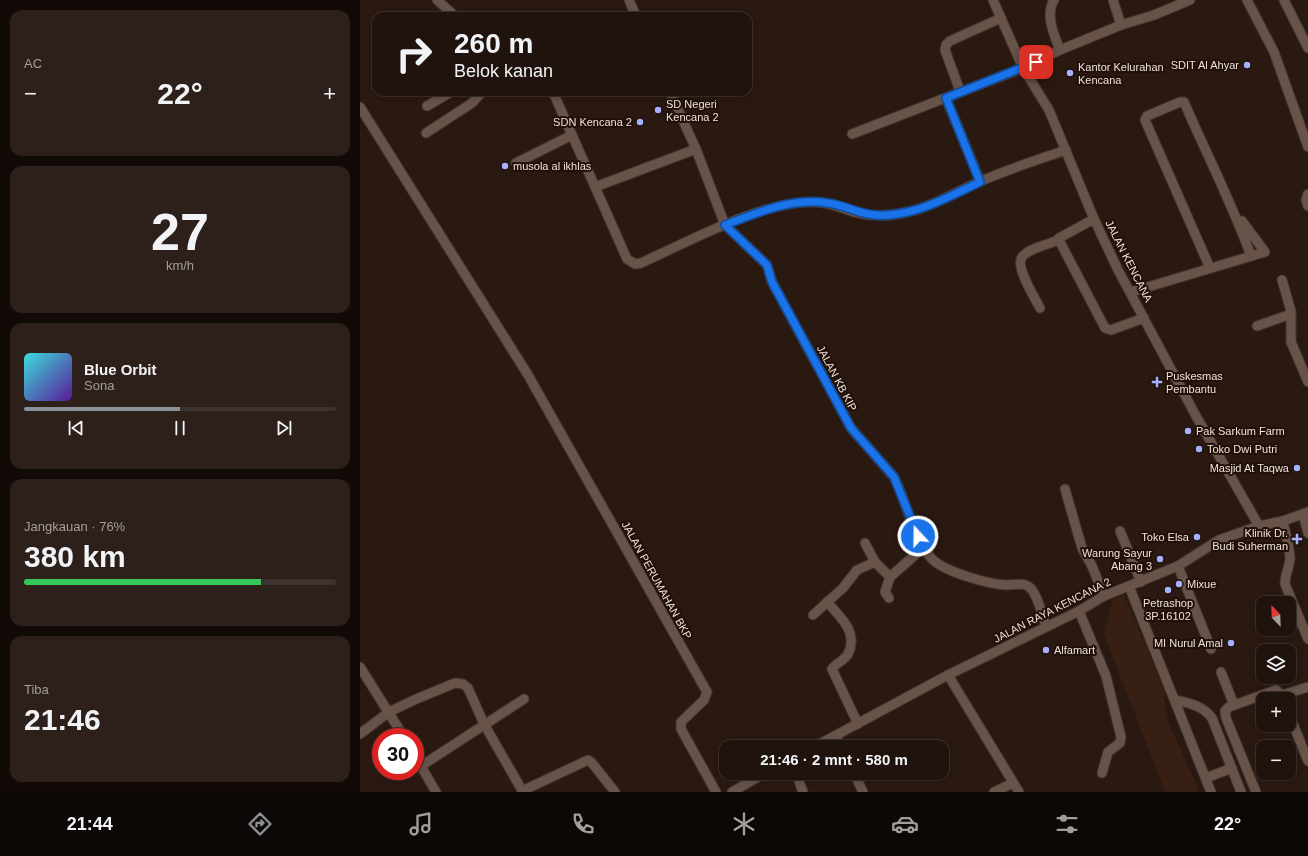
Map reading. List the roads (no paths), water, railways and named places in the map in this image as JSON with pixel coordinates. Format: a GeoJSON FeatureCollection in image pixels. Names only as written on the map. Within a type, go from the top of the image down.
{"type":"FeatureCollection","features":[{"type":"Feature","properties":{"kind":"street"},"geometry":{"type":"LineString","coordinates":[[437,0],[450,12]]}},
{"type":"Feature","properties":{"kind":"street"},"geometry":{"type":"LineString","coordinates":[[629,0],[634,12]]}},
{"type":"Feature","properties":{"kind":"street","name":"JALAN KENCANA"},"geometry":{"type":"LineString","coordinates":[[992,0],[1023,68],[1048,110],[1094,219],[1144,318],[1196,416],[1259,526]]}},
{"type":"Feature","properties":{"kind":"street"},"geometry":{"type":"LineString","coordinates":[[1054,0],[1050,11],[1051,23],[1060,50]]}},
{"type":"Feature","properties":{"kind":"street"},"geometry":{"type":"LineString","coordinates":[[1113,0],[1121,25]]}},
{"type":"Feature","properties":{"kind":"street"},"geometry":{"type":"LineString","coordinates":[[852,134],[946,98],[960,91],[1023,68],[1060,50],[1121,25],[1177,3],[1190,0]]}},
{"type":"Feature","properties":{"kind":"street"},"geometry":{"type":"LineString","coordinates":[[1247,0],[1274,52],[1308,147]]}},
{"type":"Feature","properties":{"kind":"street"},"geometry":{"type":"LineString","coordinates":[[1284,0],[1308,48]]}},
{"type":"Feature","properties":{"kind":"street"},"geometry":{"type":"LineString","coordinates":[[960,91],[945,50],[946,45],[954,39],[1001,18]]}},
{"type":"Feature","properties":{"kind":"street"},"geometry":{"type":"LineString","coordinates":[[427,106],[444,96]]}},
{"type":"Feature","properties":{"kind":"street"},"geometry":{"type":"LineString","coordinates":[[426,133],[472,102],[478,96]]}},
{"type":"Feature","properties":{"kind":"street"},"geometry":{"type":"LineString","coordinates":[[555,96],[627,259],[633,263],[642,263],[725,225],[771,208],[797,202],[828,203],[874,216],[918,210],[980,182],[1066,150]]}},
{"type":"Feature","properties":{"kind":"street"},"geometry":{"type":"LineString","coordinates":[[672,96],[696,149],[725,225]]}},
{"type":"Feature","properties":{"kind":"street"},"geometry":{"type":"LineString","coordinates":[[946,98],[980,182]]}},
{"type":"Feature","properties":{"kind":"street"},"geometry":{"type":"LineString","coordinates":[[1210,268],[1145,120],[1147,116],[1184,102],[1215,173],[1236,214],[1251,256]]}},
{"type":"Feature","properties":{"kind":"street","name":"JALAN PERUMAHAN BKP"},"geometry":{"type":"LineString","coordinates":[[360,107],[528,375],[707,692],[704,700],[680,722],[681,729],[716,792]]}},
{"type":"Feature","properties":{"kind":"street"},"geometry":{"type":"LineString","coordinates":[[516,163],[572,135]]}},
{"type":"Feature","properties":{"kind":"street"},"geometry":{"type":"LineString","coordinates":[[595,187],[696,149]]}},
{"type":"Feature","properties":{"kind":"street"},"geometry":{"type":"LineString","coordinates":[[1308,194],[1306,200],[1308,206]]}},
{"type":"Feature","properties":{"kind":"street"},"geometry":{"type":"LineString","coordinates":[[1131,292],[1265,252],[1236,214]]}},
{"type":"Feature","properties":{"kind":"street"},"geometry":{"type":"LineString","coordinates":[[1040,308],[1022,272],[1020,263],[1022,256],[1030,251],[1059,240],[1062,236],[1094,219]]}},
{"type":"Feature","properties":{"kind":"street","name":"JALAN KB KIP"},"geometry":{"type":"LineString","coordinates":[[725,225],[767,265],[772,282],[844,416],[861,440],[894,477],[923,548],[933,561],[955,572],[992,582],[1006,585],[1019,584],[1028,586],[1034,593],[1046,626]]}},
{"type":"Feature","properties":{"kind":"street"},"geometry":{"type":"LineString","coordinates":[[1059,240],[1105,328],[1111,330],[1144,318]]}},
{"type":"Feature","properties":{"kind":"street"},"geometry":{"type":"LineString","coordinates":[[1282,280],[1291,314],[1291,342],[1308,382]]}},
{"type":"Feature","properties":{"kind":"street"},"geometry":{"type":"LineString","coordinates":[[1257,326],[1291,314]]}},
{"type":"Feature","properties":{"kind":"street"},"geometry":{"type":"LineString","coordinates":[[1065,490],[1082,548],[1092,566],[1104,596]]}},
{"type":"Feature","properties":{"kind":"street"},"geometry":{"type":"LineString","coordinates":[[1305,513],[1308,534]]}},
{"type":"Feature","properties":{"kind":"street","name":"JALAN RAYA KENCANA 2"},"geometry":{"type":"LineString","coordinates":[[828,740],[948,675],[1079,611],[1104,596],[1178,566],[1219,540],[1259,526],[1283,521],[1305,513]]}},
{"type":"Feature","properties":{"kind":"street"},"geometry":{"type":"LineString","coordinates":[[1283,521],[1290,555],[1289,566],[1285,574],[1285,584],[1308,639]]}},
{"type":"Feature","properties":{"kind":"street"},"geometry":{"type":"LineString","coordinates":[[1120,531],[1141,582]]}},
{"type":"Feature","properties":{"kind":"street"},"geometry":{"type":"LineString","coordinates":[[865,542],[875,562],[890,577]]}},
{"type":"Feature","properties":{"kind":"street"},"geometry":{"type":"LineString","coordinates":[[889,598],[885,592],[890,577],[923,548]]}},
{"type":"Feature","properties":{"kind":"street"},"geometry":{"type":"LineString","coordinates":[[813,615],[843,588],[857,570],[875,562]]}},
{"type":"Feature","properties":{"kind":"street"},"geometry":{"type":"LineString","coordinates":[[1178,566],[1212,649]]}},
{"type":"Feature","properties":{"kind":"street"},"geometry":{"type":"LineString","coordinates":[[1129,586],[1211,792]]}},
{"type":"Feature","properties":{"kind":"street"},"geometry":{"type":"LineString","coordinates":[[828,602],[851,630],[851,642],[848,654],[832,669],[858,724]]}},
{"type":"Feature","properties":{"kind":"street"},"geometry":{"type":"LineString","coordinates":[[1079,611],[1106,676],[1121,737],[1120,743],[1108,752],[1102,773]]}},
{"type":"Feature","properties":{"kind":"street"},"geometry":{"type":"LineString","coordinates":[[360,667],[399,728]]}},
{"type":"Feature","properties":{"kind":"street"},"geometry":{"type":"LineString","coordinates":[[1221,672],[1234,705]]}},
{"type":"Feature","properties":{"kind":"street"},"geometry":{"type":"LineString","coordinates":[[948,675],[1019,792]]}},
{"type":"Feature","properties":{"kind":"street"},"geometry":{"type":"LineString","coordinates":[[360,734],[389,712],[455,683],[463,684],[468,688],[484,724],[523,791],[588,760],[615,792]]}},
{"type":"Feature","properties":{"kind":"street"},"geometry":{"type":"LineString","coordinates":[[1295,692],[1308,687]]}},
{"type":"Feature","properties":{"kind":"street"},"geometry":{"type":"LineString","coordinates":[[1256,697],[1234,705],[1225,711],[1226,718],[1256,792]]}},
{"type":"Feature","properties":{"kind":"street"},"geometry":{"type":"LineString","coordinates":[[424,764],[524,699]]}},
{"type":"Feature","properties":{"kind":"street"},"geometry":{"type":"LineString","coordinates":[[1175,700],[1194,705],[1208,713],[1212,718],[1241,792]]}},
{"type":"Feature","properties":{"kind":"street"},"geometry":{"type":"LineString","coordinates":[[1296,729],[1306,750],[1308,761]]}},
{"type":"Feature","properties":{"kind":"street"},"geometry":{"type":"LineString","coordinates":[[836,736],[838,740]]}},
{"type":"Feature","properties":{"kind":"street"},"geometry":{"type":"LineString","coordinates":[[1206,778],[1232,768]]}},
{"type":"Feature","properties":{"kind":"street"},"geometry":{"type":"LineString","coordinates":[[424,771],[436,792]]}},
{"type":"Feature","properties":{"kind":"street"},"geometry":{"type":"LineString","coordinates":[[732,792],[753,780]]}},
{"type":"Feature","properties":{"kind":"street"},"geometry":{"type":"LineString","coordinates":[[799,780],[803,792]]}},
{"type":"Feature","properties":{"kind":"street"},"geometry":{"type":"LineString","coordinates":[[857,780],[863,792]]}},
{"type":"Feature","properties":{"kind":"street"},"geometry":{"type":"LineString","coordinates":[[994,792],[1013,783]]}},
{"type":"Feature","properties":{"kind":"place","name":"SDIT Al Ahyar"},"geometry":{"type":"Point","coordinates":[1247,65]}},
{"type":"Feature","properties":{"kind":"place","name":"Kantor Kelurahan Kencana"},"geometry":{"type":"Point","coordinates":[1070,73]}},
{"type":"Feature","properties":{"kind":"place","name":"SD Negeri Kencana 2"},"geometry":{"type":"Point","coordinates":[658,110]}},
{"type":"Feature","properties":{"kind":"place","name":"SDN Kencana 2"},"geometry":{"type":"Point","coordinates":[640,122]}},
{"type":"Feature","properties":{"kind":"place","name":"musola al ikhlas"},"geometry":{"type":"Point","coordinates":[505,166]}},
{"type":"Feature","properties":{"kind":"place","name":"Puskesmas Pembantu"},"geometry":{"type":"Point","coordinates":[1157,382]}},
{"type":"Feature","properties":{"kind":"place","name":"Pak Sarkum Farm"},"geometry":{"type":"Point","coordinates":[1188,431]}},
{"type":"Feature","properties":{"kind":"place","name":"Toko Dwi Putri"},"geometry":{"type":"Point","coordinates":[1199,449]}},
{"type":"Feature","properties":{"kind":"place","name":"Masjid At Taqwa"},"geometry":{"type":"Point","coordinates":[1297,468]}},
{"type":"Feature","properties":{"kind":"place","name":"Toko Elsa"},"geometry":{"type":"Point","coordinates":[1197,537]}},
{"type":"Feature","properties":{"kind":"place","name":"Klinik Dr. Budi Suherman"},"geometry":{"type":"Point","coordinates":[1297,539]}},
{"type":"Feature","properties":{"kind":"place","name":"Warung Sayur Abang 3"},"geometry":{"type":"Point","coordinates":[1160,559]}},
{"type":"Feature","properties":{"kind":"place","name":"Mixue"},"geometry":{"type":"Point","coordinates":[1179,584]}},
{"type":"Feature","properties":{"kind":"place","name":"Petrashop 3P.16102"},"geometry":{"type":"Point","coordinates":[1168,590]}},
{"type":"Feature","properties":{"kind":"place","name":"MI Nurul Amal"},"geometry":{"type":"Point","coordinates":[1231,643]}},
{"type":"Feature","properties":{"kind":"place","name":"Alfamart"},"geometry":{"type":"Point","coordinates":[1046,650]}}]}
